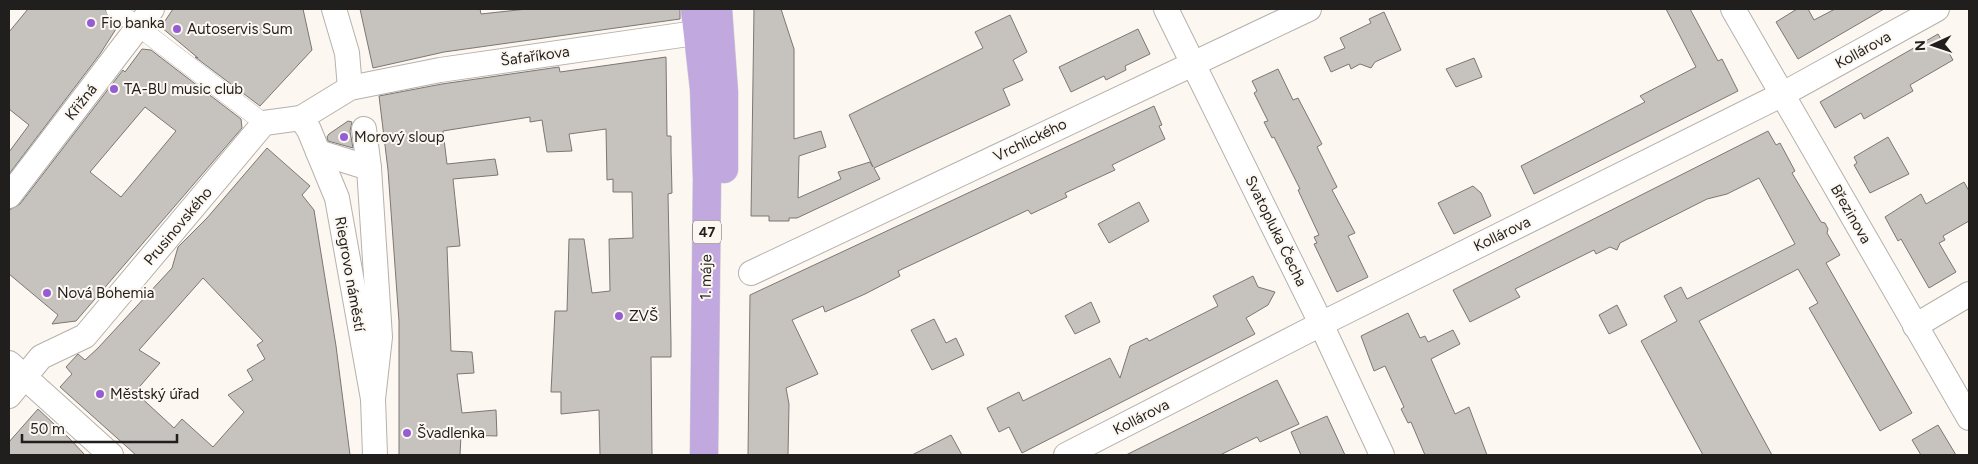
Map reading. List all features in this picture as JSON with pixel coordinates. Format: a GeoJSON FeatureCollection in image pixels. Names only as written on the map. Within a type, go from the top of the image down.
{"type":"FeatureCollection","features":[{"type":"Feature","properties":{"kind":"main road","name":"1. máje"},"geometry":{"type":"LineString","coordinates":[[704,455],[707,178],[704,89],[708,20]]}},
{"type":"Feature","properties":{"kind":"main road","name":"1. máje"},"geometry":{"type":"LineString","coordinates":[[708,20],[725,136],[720,455]]}},
{"type":"Feature","properties":{"kind":"street"},"geometry":{"type":"LineString","coordinates":[[115,9],[145,18],[264,124],[301,118],[350,88],[347,53],[334,9]]}},
{"type":"Feature","properties":{"kind":"street","name":"Svatopluka Čecha"},"geometry":{"type":"LineString","coordinates":[[1166,9],[1194,62],[1322,324],[1382,455]]}},
{"type":"Feature","properties":{"kind":"street","name":"Vrchlického"},"geometry":{"type":"LineString","coordinates":[[752,273],[1308,9]]}},
{"type":"Feature","properties":{"kind":"street","name":"Březinova"},"geometry":{"type":"LineString","coordinates":[[1734,9],[1969,418]]}},
{"type":"Feature","properties":{"kind":"street","name":"Kollárova"},"geometry":{"type":"LineString","coordinates":[[1066,455],[1322,324],[1783,94],[1937,9]]}},
{"type":"Feature","properties":{"kind":"street","name":"Křižná"},"geometry":{"type":"LineString","coordinates":[[9,196],[145,18]]}},
{"type":"Feature","properties":{"kind":"street","name":"Šafaříkova"},"geometry":{"type":"LineString","coordinates":[[350,88],[708,20]]}},
{"type":"Feature","properties":{"kind":"street","name":"Riegrovo náměstí"},"geometry":{"type":"LineString","coordinates":[[301,118],[309,130],[337,198],[373,398],[375,455]]}},
{"type":"Feature","properties":{"kind":"street","name":"Prusinovského"},"geometry":{"type":"LineString","coordinates":[[17,370],[85,336],[264,124]]}},
{"type":"Feature","properties":{"kind":"street","name":"Riegrovo náměstí"},"geometry":{"type":"LineString","coordinates":[[364,130],[369,168],[380,337],[373,398]]}},
{"type":"Feature","properties":{"kind":"street"},"geometry":{"type":"LineString","coordinates":[[318,152],[369,168]]}},
{"type":"Feature","properties":{"kind":"street"},"geometry":{"type":"LineString","coordinates":[[1915,326],[1969,294]]}},
{"type":"Feature","properties":{"kind":"street"},"geometry":{"type":"LineString","coordinates":[[9,396],[17,370],[111,455]]}},
{"type":"Feature","properties":{"kind":"building"},"geometry":{"type":"Polygon","coordinates":[[[28,9],[105,9],[116,29],[100,54],[9,174],[9,152],[29,125],[9,109],[9,32],[28,9]]]}},
{"type":"Feature","properties":{"kind":"building"},"geometry":{"type":"Polygon","coordinates":[[[173,9],[303,9],[312,50],[260,106],[195,57],[198,58],[161,27],[173,9]]]}},
{"type":"Feature","properties":{"kind":"building"},"geometry":{"type":"Polygon","coordinates":[[[360,9],[480,9],[481,14],[527,9],[680,9],[680,19],[444,52],[373,68],[360,9]]]}},
{"type":"Feature","properties":{"kind":"building"},"geometry":{"type":"Polygon","coordinates":[[[754,9],[781,9],[794,49],[794,139],[821,131],[826,147],[799,156],[798,198],[841,179],[838,172],[870,162],[873,167],[849,115],[983,48],[975,32],[1010,15],[1027,52],[1013,60],[1023,80],[1003,89],[1010,105],[874,168],[880,179],[797,218],[789,218],[789,221],[769,221],[769,216],[751,216],[754,9]]]}},
{"type":"Feature","properties":{"kind":"building"},"geometry":{"type":"Polygon","coordinates":[[[1666,9],[1690,9],[1718,61],[1722,59],[1738,91],[1534,194],[1521,166],[1645,102],[1640,96],[1696,67],[1666,9]]]}},
{"type":"Feature","properties":{"kind":"building"},"geometry":{"type":"Polygon","coordinates":[[[1797,9],[1808,9],[1814,20],[1835,9],[1884,9],[1798,59],[1776,22],[1797,9]]]}},
{"type":"Feature","properties":{"kind":"building"},"geometry":{"type":"Polygon","coordinates":[[[1384,12],[1401,50],[1375,62],[1371,68],[1360,64],[1351,69],[1349,64],[1331,72],[1324,57],[1345,48],[1340,38],[1371,23],[1369,19],[1384,12]]]}},
{"type":"Feature","properties":{"kind":"building"},"geometry":{"type":"Polygon","coordinates":[[[1138,29],[1150,54],[1125,66],[1126,70],[1106,80],[1104,76],[1071,92],[1059,67],[1138,29]]]}},
{"type":"Feature","properties":{"kind":"building"},"geometry":{"type":"Polygon","coordinates":[[[1938,34],[1953,60],[1910,85],[1913,91],[1864,119],[1861,113],[1835,128],[1820,102],[1938,34]]]}},
{"type":"Feature","properties":{"kind":"building"},"geometry":{"type":"Polygon","coordinates":[[[142,49],[151,50],[241,119],[242,128],[76,321],[52,324],[58,315],[9,274],[9,210],[20,204],[123,70],[125,72],[142,49]],[[145,107],[90,172],[121,197],[176,131],[145,107]]]}},
{"type":"Feature","properties":{"kind":"building"},"geometry":{"type":"Polygon","coordinates":[[[666,57],[667,136],[671,136],[672,193],[668,194],[671,357],[651,357],[652,455],[600,455],[599,410],[561,414],[561,392],[551,392],[555,311],[567,311],[569,239],[584,239],[592,293],[610,291],[609,239],[633,238],[632,192],[613,192],[613,179],[607,180],[606,129],[569,134],[572,151],[547,152],[542,120],[530,122],[530,117],[443,131],[447,164],[495,159],[498,175],[453,179],[460,246],[447,247],[451,351],[472,352],[474,373],[457,374],[462,413],[496,410],[497,436],[461,435],[460,455],[399,455],[399,321],[388,170],[379,96],[442,84],[559,67],[560,72],[666,57]]]}},
{"type":"Feature","properties":{"kind":"building"},"geometry":{"type":"Polygon","coordinates":[[[1474,58],[1482,77],[1456,87],[1446,69],[1474,58]]]}},
{"type":"Feature","properties":{"kind":"building"},"geometry":{"type":"Polygon","coordinates":[[[1278,69],[1293,100],[1298,98],[1322,144],[1317,147],[1337,187],[1332,190],[1355,233],[1348,236],[1368,277],[1337,292],[1314,244],[1317,243],[1314,237],[1319,235],[1298,190],[1300,189],[1274,137],[1272,138],[1264,122],[1268,121],[1254,93],[1257,91],[1252,81],[1278,69]]]}},
{"type":"Feature","properties":{"kind":"building"},"geometry":{"type":"Polygon","coordinates":[[[1154,106],[1162,125],[1159,126],[1165,139],[1112,165],[1115,170],[1065,193],[1067,197],[1031,214],[1028,210],[898,271],[900,276],[865,294],[825,312],[823,306],[792,320],[818,374],[786,388],[789,404],[788,455],[748,455],[750,295],[1154,106]]]}},
{"type":"Feature","properties":{"kind":"building"},"geometry":{"type":"Polygon","coordinates":[[[348,121],[352,122],[350,131],[353,148],[328,141],[327,137],[329,134],[348,121]]]}},
{"type":"Feature","properties":{"kind":"building"},"geometry":{"type":"Polygon","coordinates":[[[1768,131],[1776,145],[1780,143],[1795,171],[1792,173],[1821,222],[1825,223],[1828,229],[1827,233],[1840,255],[1826,263],[1912,413],[1880,431],[1809,308],[1818,303],[1798,269],[1699,321],[1772,455],[1703,455],[1641,341],[1677,321],[1664,296],[1681,287],[1687,299],[1795,244],[1759,178],[1727,194],[1707,199],[1620,243],[1617,250],[1610,247],[1596,254],[1594,250],[1515,289],[1520,297],[1470,322],[1453,290],[1768,131]]]}},
{"type":"Feature","properties":{"kind":"building"},"geometry":{"type":"Polygon","coordinates":[[[1888,137],[1909,174],[1870,193],[1854,165],[1857,163],[1854,157],[1888,137]]]}},
{"type":"Feature","properties":{"kind":"building"},"geometry":{"type":"Polygon","coordinates":[[[267,148],[310,186],[302,195],[314,210],[336,346],[350,455],[136,455],[60,387],[72,374],[66,367],[78,354],[85,360],[98,348],[172,268],[178,247],[207,218],[267,148]],[[203,278],[139,350],[160,363],[135,392],[174,428],[182,419],[213,447],[244,412],[228,395],[253,380],[247,370],[265,359],[257,345],[263,341],[203,278]]]}},
{"type":"Feature","properties":{"kind":"building"},"geometry":{"type":"Polygon","coordinates":[[[1964,182],[1969,191],[1969,221],[1943,236],[1945,240],[1939,243],[1956,272],[1929,288],[1901,239],[1898,241],[1885,217],[1921,194],[1926,204],[1964,182]]]}},
{"type":"Feature","properties":{"kind":"building"},"geometry":{"type":"Polygon","coordinates":[[[1473,186],[1481,193],[1491,216],[1454,234],[1438,203],[1473,186]]]}},
{"type":"Feature","properties":{"kind":"building"},"geometry":{"type":"Polygon","coordinates":[[[1139,202],[1149,221],[1109,243],[1098,224],[1139,202]]]}},
{"type":"Feature","properties":{"kind":"building"},"geometry":{"type":"Polygon","coordinates":[[[1253,276],[1258,287],[1275,292],[1268,305],[1246,318],[1255,334],[1022,453],[1009,427],[999,432],[987,408],[1019,392],[1023,401],[1110,358],[1120,378],[1130,346],[1147,338],[1149,341],[1218,306],[1213,296],[1253,276]]]}},
{"type":"Feature","properties":{"kind":"building"},"geometry":{"type":"Polygon","coordinates":[[[1091,302],[1100,322],[1075,334],[1065,316],[1091,302]]]}},
{"type":"Feature","properties":{"kind":"building"},"geometry":{"type":"Polygon","coordinates":[[[1617,305],[1627,325],[1609,334],[1599,315],[1617,305]]]}},
{"type":"Feature","properties":{"kind":"building"},"geometry":{"type":"Polygon","coordinates":[[[1408,313],[1420,338],[1425,336],[1428,342],[1453,330],[1460,344],[1431,359],[1455,414],[1469,407],[1487,455],[1425,455],[1411,422],[1408,423],[1401,409],[1404,407],[1385,366],[1374,371],[1361,336],[1408,313]]]}},
{"type":"Feature","properties":{"kind":"building"},"geometry":{"type":"Polygon","coordinates":[[[934,319],[946,343],[956,338],[964,355],[932,370],[911,330],[934,319]]]}},
{"type":"Feature","properties":{"kind":"building"},"geometry":{"type":"Polygon","coordinates":[[[1277,380],[1299,424],[1260,442],[1257,437],[1220,455],[1126,455],[1277,380]]]}},
{"type":"Feature","properties":{"kind":"building"},"geometry":{"type":"Polygon","coordinates":[[[38,409],[85,455],[9,455],[9,442],[38,409]]]}},
{"type":"Feature","properties":{"kind":"building"},"geometry":{"type":"Polygon","coordinates":[[[1327,416],[1345,455],[1301,455],[1291,432],[1327,416]]]}},
{"type":"Feature","properties":{"kind":"building"},"geometry":{"type":"Polygon","coordinates":[[[1938,425],[1956,455],[1921,455],[1912,440],[1938,425]]]}},
{"type":"Feature","properties":{"kind":"building"},"geometry":{"type":"Polygon","coordinates":[[[951,435],[962,455],[912,455],[951,435]]]}},
{"type":"Feature","properties":{"kind":"place","name":"Fio banka"},"geometry":{"type":"Point","coordinates":[91,23]}},
{"type":"Feature","properties":{"kind":"place","name":"Autoservis Sum"},"geometry":{"type":"Point","coordinates":[177,29]}},
{"type":"Feature","properties":{"kind":"place","name":"TA-BU music club"},"geometry":{"type":"Point","coordinates":[114,89]}},
{"type":"Feature","properties":{"kind":"place","name":"Morový sloup"},"geometry":{"type":"Point","coordinates":[344,137]}},
{"type":"Feature","properties":{"kind":"place","name":"Nová Bohemia"},"geometry":{"type":"Point","coordinates":[47,293]}},
{"type":"Feature","properties":{"kind":"place","name":"ZVŠ"},"geometry":{"type":"Point","coordinates":[619,316]}},
{"type":"Feature","properties":{"kind":"place","name":"Městský úřad"},"geometry":{"type":"Point","coordinates":[100,394]}},
{"type":"Feature","properties":{"kind":"place","name":"Švadlenka"},"geometry":{"type":"Point","coordinates":[407,433]}}]}
